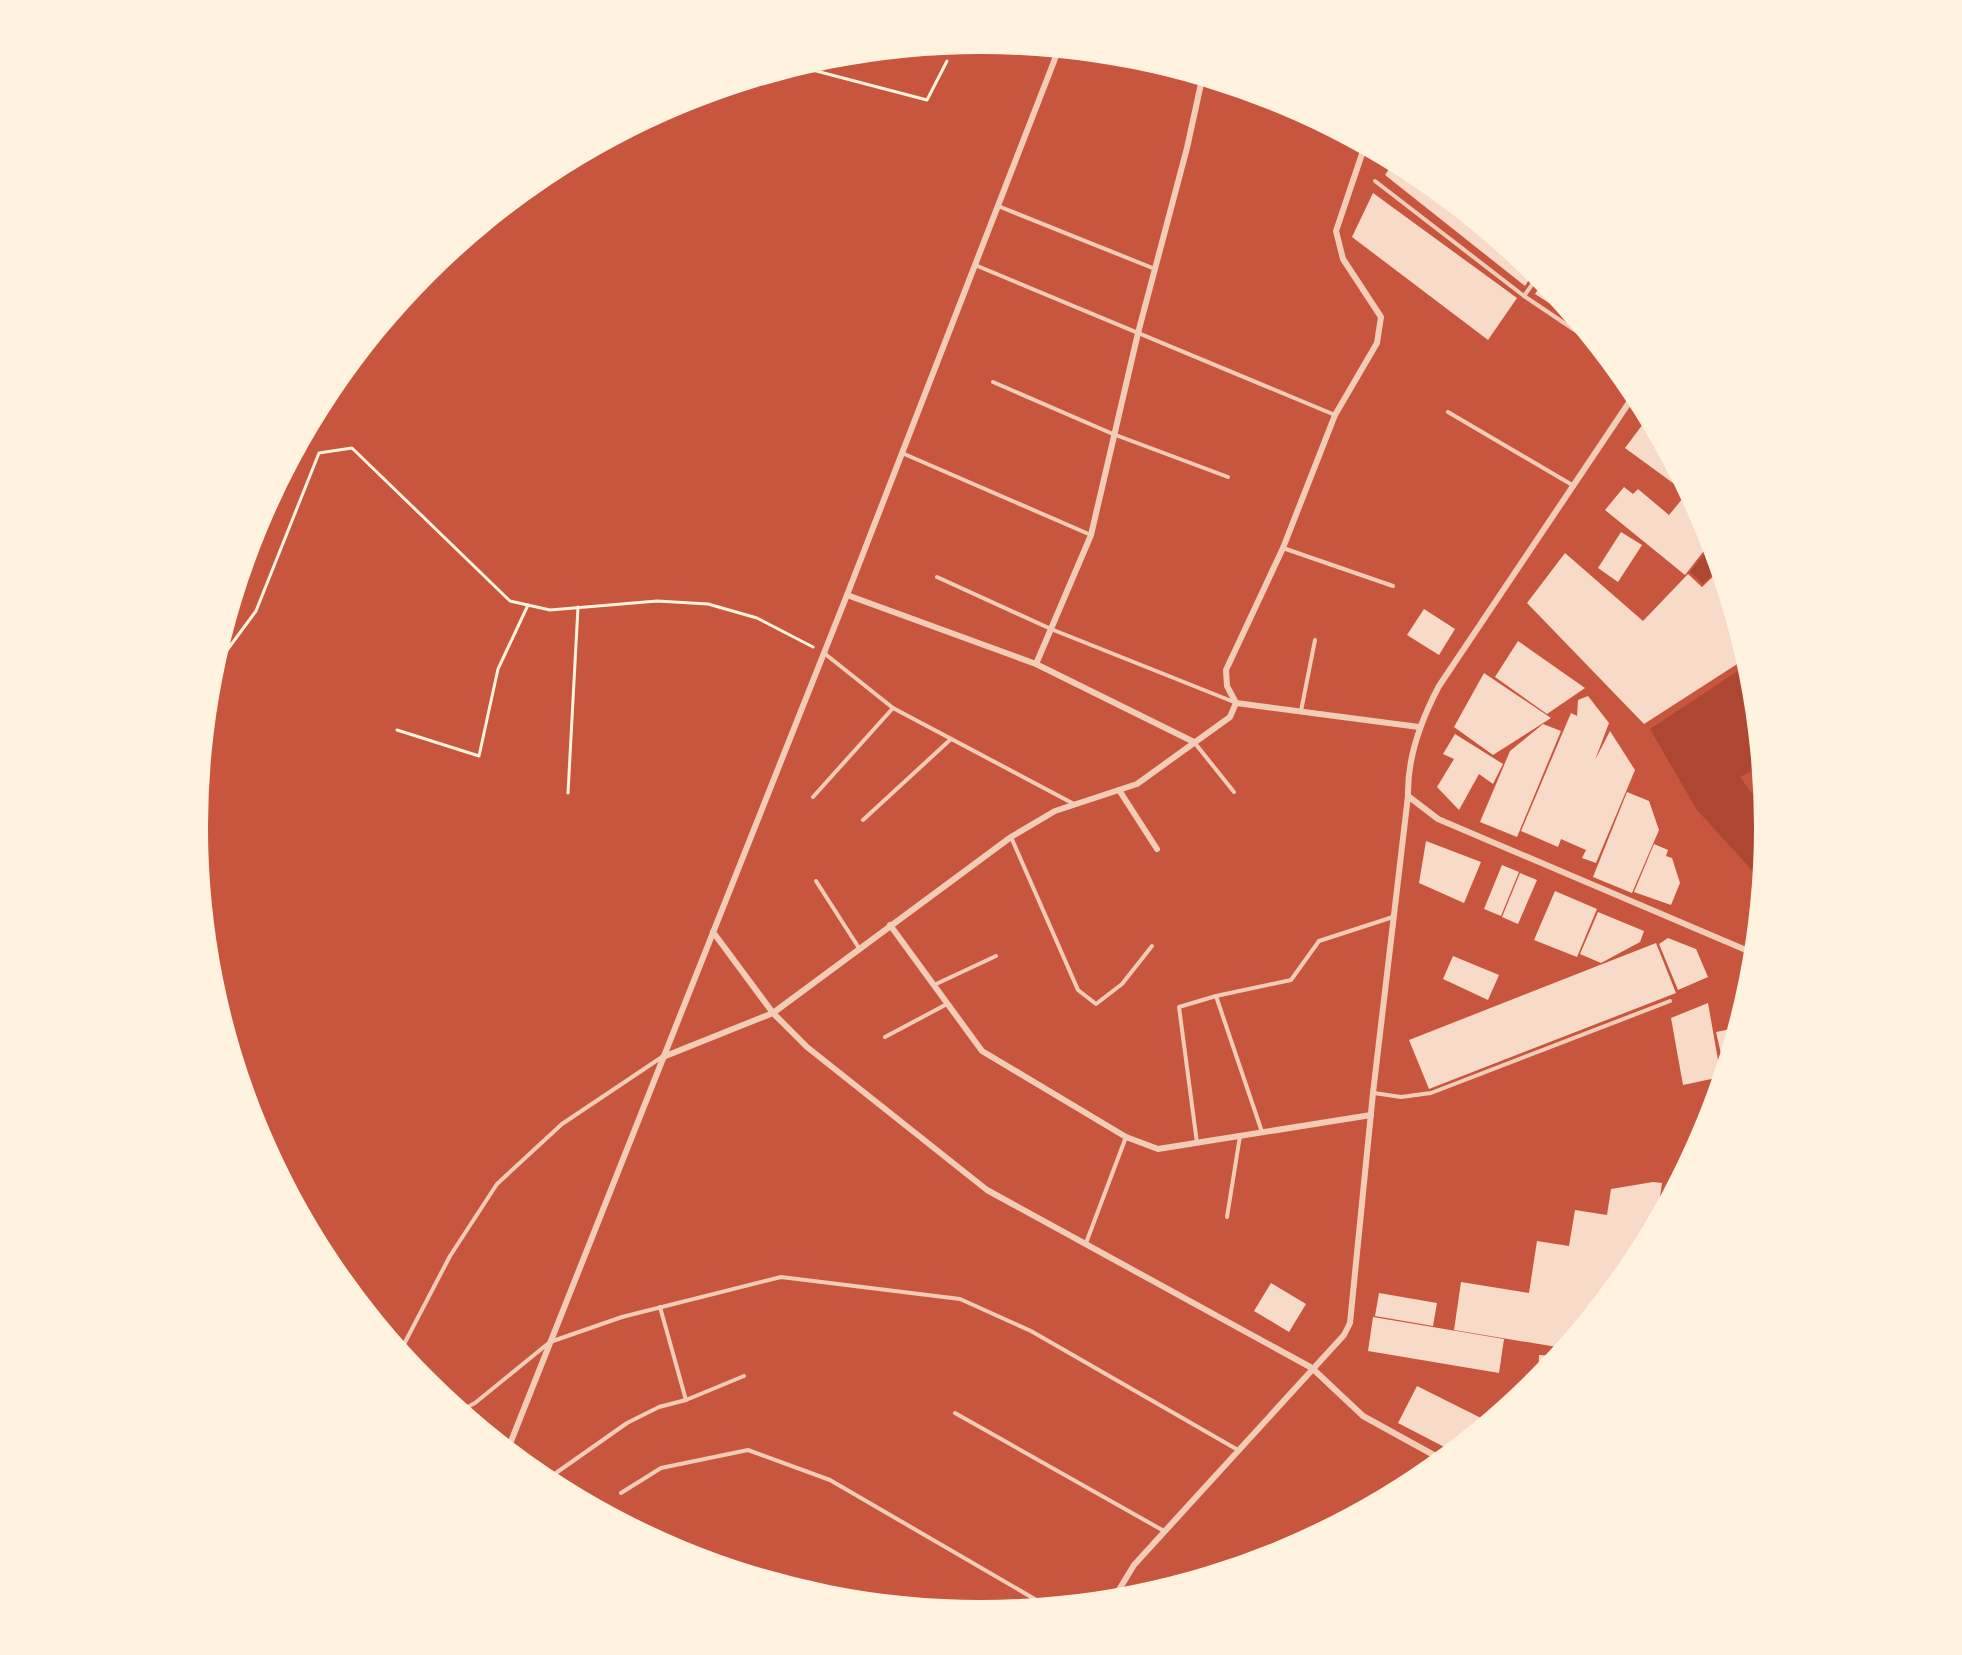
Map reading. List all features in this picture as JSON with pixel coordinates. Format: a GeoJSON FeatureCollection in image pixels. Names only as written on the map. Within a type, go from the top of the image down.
{"type":"FeatureCollection","features":[{"type":"Feature","properties":{"kind":"street"},"geometry":{"type":"LineString","coordinates":[[511,1442],[847,595],[1055,58]]}},
{"type":"Feature","properties":{"kind":"street"},"geometry":{"type":"LineString","coordinates":[[1036,664],[1091,535],[1113,434],[1187,148],[1200,86]]}},
{"type":"Feature","properties":{"kind":"street"},"geometry":{"type":"LineString","coordinates":[[1236,703],[1227,687],[1226,670],[1283,548],[1335,415],[1377,343],[1381,317],[1343,259],[1336,231],[1362,155]]}},
{"type":"Feature","properties":{"kind":"street"},"geometry":{"type":"LineString","coordinates":[[1120,1588],[1134,1564],[1344,1335],[1350,1323],[1373,1093],[1408,796],[1407,777],[1419,727],[1439,686],[1628,404]]}},
{"type":"Feature","properties":{"kind":"street"},"geometry":{"type":"LineString","coordinates":[[847,595],[1036,664],[1194,742]]}},
{"type":"Feature","properties":{"kind":"street"},"geometry":{"type":"LineString","coordinates":[[1236,703],[1419,727]]}},
{"type":"Feature","properties":{"kind":"street"},"geometry":{"type":"LineString","coordinates":[[663,1057],[773,1013],[1011,837],[1055,811],[1137,784],[1230,717],[1236,703]]}},
{"type":"Feature","properties":{"kind":"street"},"geometry":{"type":"LineString","coordinates":[[1119,790],[1157,849]]}},
{"type":"Feature","properties":{"kind":"street"},"geometry":{"type":"LineString","coordinates":[[1408,796],[1438,819],[1745,949]]}},
{"type":"Feature","properties":{"kind":"street"},"geometry":{"type":"LineString","coordinates":[[890,925],[982,1051],[1126,1137],[1158,1149],[1371,1115]]}},
{"type":"Feature","properties":{"kind":"street"},"geometry":{"type":"LineString","coordinates":[[713,932],[773,1013],[807,1047],[987,1190],[1312,1368],[1363,1416],[1433,1455]]}},
{"type":"Feature","properties":{"kind":"lane"},"geometry":{"type":"LineString","coordinates":[[1375,181],[1524,296],[1572,328]]}},
{"type":"Feature","properties":{"kind":"lane"},"geometry":{"type":"LineString","coordinates":[[998,206],[1155,269]]}},
{"type":"Feature","properties":{"kind":"lane"},"geometry":{"type":"LineString","coordinates":[[975,266],[1335,415]]}},
{"type":"Feature","properties":{"kind":"lane"},"geometry":{"type":"LineString","coordinates":[[1524,296],[1532,285]]}},
{"type":"Feature","properties":{"kind":"lane"},"geometry":{"type":"LineString","coordinates":[[993,382],[1113,434],[1228,477]]}},
{"type":"Feature","properties":{"kind":"lane"},"geometry":{"type":"LineString","coordinates":[[1448,412],[1574,486]]}},
{"type":"Feature","properties":{"kind":"lane"},"geometry":{"type":"LineString","coordinates":[[902,453],[1091,535]]}},
{"type":"Feature","properties":{"kind":"lane"},"geometry":{"type":"LineString","coordinates":[[1283,548],[1393,586]]}},
{"type":"Feature","properties":{"kind":"lane"},"geometry":{"type":"LineString","coordinates":[[937,577],[1051,629],[1236,703]]}},
{"type":"Feature","properties":{"kind":"lane"},"geometry":{"type":"LineString","coordinates":[[1301,711],[1315,640]]}},
{"type":"Feature","properties":{"kind":"lane"},"geometry":{"type":"LineString","coordinates":[[824,653],[893,708],[1074,805]]}},
{"type":"Feature","properties":{"kind":"lane"},"geometry":{"type":"LineString","coordinates":[[813,797],[893,708]]}},
{"type":"Feature","properties":{"kind":"lane"},"geometry":{"type":"LineString","coordinates":[[863,820],[951,739]]}},
{"type":"Feature","properties":{"kind":"lane"},"geometry":{"type":"LineString","coordinates":[[1194,742],[1234,792]]}},
{"type":"Feature","properties":{"kind":"lane"},"geometry":{"type":"LineString","coordinates":[[1011,837],[1078,990],[1096,1004],[1122,984],[1152,946]]}},
{"type":"Feature","properties":{"kind":"lane"},"geometry":{"type":"LineString","coordinates":[[816,881],[859,948]]}},
{"type":"Feature","properties":{"kind":"lane"},"geometry":{"type":"LineString","coordinates":[[1197,1144],[1179,1007],[1216,996],[1291,980],[1319,942],[1393,917]]}},
{"type":"Feature","properties":{"kind":"lane"},"geometry":{"type":"LineString","coordinates":[[934,985],[996,956]]}},
{"type":"Feature","properties":{"kind":"lane"},"geometry":{"type":"LineString","coordinates":[[1216,996],[1262,1132]]}},
{"type":"Feature","properties":{"kind":"lane"},"geometry":{"type":"LineString","coordinates":[[1373,1093],[1401,1097],[1431,1093],[1670,1001]]}},
{"type":"Feature","properties":{"kind":"lane"},"geometry":{"type":"LineString","coordinates":[[885,1037],[947,1004]]}},
{"type":"Feature","properties":{"kind":"lane"},"geometry":{"type":"LineString","coordinates":[[404,1343],[450,1256],[497,1184],[562,1124],[663,1057]]}},
{"type":"Feature","properties":{"kind":"lane"},"geometry":{"type":"LineString","coordinates":[[1227,1217],[1240,1136]]}},
{"type":"Feature","properties":{"kind":"lane"},"geometry":{"type":"LineString","coordinates":[[1086,1245],[1126,1137]]}},
{"type":"Feature","properties":{"kind":"lane"},"geometry":{"type":"LineString","coordinates":[[468,1407],[550,1342],[622,1317],[781,1277],[960,1299],[1031,1331],[1238,1450]]}},
{"type":"Feature","properties":{"kind":"lane"},"geometry":{"type":"LineString","coordinates":[[660,1307],[686,1400]]}},
{"type":"Feature","properties":{"kind":"lane"},"geometry":{"type":"LineString","coordinates":[[555,1474],[627,1423],[659,1407],[686,1400],[744,1377]]}},
{"type":"Feature","properties":{"kind":"lane"},"geometry":{"type":"LineString","coordinates":[[955,1413],[1164,1531]]}},
{"type":"Feature","properties":{"kind":"lane"},"geometry":{"type":"LineString","coordinates":[[621,1493],[661,1468],[748,1450],[830,1480],[1034,1599]]}},
{"type":"Feature","properties":{"kind":"path"},"geometry":{"type":"LineString","coordinates":[[818,72],[927,100],[949,55]]}},
{"type":"Feature","properties":{"kind":"path"},"geometry":{"type":"LineString","coordinates":[[229,647],[256,611],[319,453],[352,448],[510,601],[550,610],[657,601],[708,604],[757,618],[824,653]]}},
{"type":"Feature","properties":{"kind":"path"},"geometry":{"type":"LineString","coordinates":[[397,730],[479,756],[498,669],[528,605]]}},
{"type":"Feature","properties":{"kind":"path"},"geometry":{"type":"LineString","coordinates":[[568,793],[578,607]]}},
{"type":"Feature","properties":{"kind":"shaded area"},"geometry":{"type":"Polygon","coordinates":[[[1704,554],[1712,575],[1703,584],[1690,572],[1704,554]]]}},
{"type":"Feature","properties":{"kind":"shaded area"},"geometry":{"type":"Polygon","coordinates":[[[1738,671],[1752,770],[1740,777],[1753,796],[1753,871],[1697,810],[1650,729],[1738,671]]]}},
{"type":"Feature","properties":{"kind":"building"},"geometry":{"type":"Polygon","coordinates":[[[1388,170],[1452,214],[1528,281],[1525,286],[1385,175],[1388,170]]]}},
{"type":"Feature","properties":{"kind":"building"},"geometry":{"type":"Polygon","coordinates":[[[1373,193],[1517,298],[1488,340],[1352,237],[1373,193]]]}},
{"type":"Feature","properties":{"kind":"building"},"geometry":{"type":"Polygon","coordinates":[[[1537,291],[1550,304],[1535,294],[1537,291]]]}},
{"type":"Feature","properties":{"kind":"building"},"geometry":{"type":"Polygon","coordinates":[[[1642,426],[1675,484],[1625,448],[1642,426]]]}},
{"type":"Feature","properties":{"kind":"building"},"geometry":{"type":"Polygon","coordinates":[[[1624,487],[1633,494],[1638,489],[1669,515],[1682,500],[1703,552],[1685,575],[1605,510],[1624,487]]]}},
{"type":"Feature","properties":{"kind":"building"},"geometry":{"type":"Polygon","coordinates":[[[1621,532],[1642,545],[1618,582],[1598,568],[1621,532]]]}},
{"type":"Feature","properties":{"kind":"building"},"geometry":{"type":"Polygon","coordinates":[[[1565,553],[1643,621],[1688,574],[1702,587],[1712,577],[1737,664],[1644,724],[1527,603],[1565,553]]]}},
{"type":"Feature","properties":{"kind":"building"},"geometry":{"type":"Polygon","coordinates":[[[1424,609],[1455,629],[1439,655],[1407,635],[1424,609]]]}},
{"type":"Feature","properties":{"kind":"building"},"geometry":{"type":"Polygon","coordinates":[[[1518,641],[1585,688],[1547,714],[1495,677],[1518,641]]]}},
{"type":"Feature","properties":{"kind":"building"},"geometry":{"type":"Polygon","coordinates":[[[1484,673],[1551,718],[1493,755],[1454,727],[1484,673]]]}},
{"type":"Feature","properties":{"kind":"building"},"geometry":{"type":"Polygon","coordinates":[[[1588,696],[1609,723],[1595,760],[1610,731],[1635,770],[1596,863],[1582,858],[1586,850],[1561,839],[1558,847],[1521,831],[1571,713],[1577,716],[1578,700],[1588,696]]]}},
{"type":"Feature","properties":{"kind":"building"},"geometry":{"type":"Polygon","coordinates":[[[1543,724],[1561,731],[1517,837],[1480,822],[1510,751],[1543,724]]]}},
{"type":"Feature","properties":{"kind":"building"},"geometry":{"type":"Polygon","coordinates":[[[1455,734],[1503,764],[1493,784],[1479,774],[1459,810],[1437,787],[1454,759],[1443,754],[1455,734]]]}},
{"type":"Feature","properties":{"kind":"building"},"geometry":{"type":"Polygon","coordinates":[[[1627,792],[1649,801],[1659,830],[1632,893],[1593,877],[1627,792]]]}},
{"type":"Feature","properties":{"kind":"building"},"geometry":{"type":"Polygon","coordinates":[[[1426,841],[1481,862],[1464,903],[1419,883],[1426,841]]]}},
{"type":"Feature","properties":{"kind":"building"},"geometry":{"type":"Polygon","coordinates":[[[1654,844],[1668,850],[1666,856],[1672,858],[1680,883],[1671,905],[1634,892],[1654,844]]]}},
{"type":"Feature","properties":{"kind":"building"},"geometry":{"type":"Polygon","coordinates":[[[1502,865],[1519,872],[1501,916],[1484,909],[1502,865]]]}},
{"type":"Feature","properties":{"kind":"building"},"geometry":{"type":"Polygon","coordinates":[[[1520,873],[1537,880],[1518,924],[1502,917],[1520,873]]]}},
{"type":"Feature","properties":{"kind":"building"},"geometry":{"type":"Polygon","coordinates":[[[1555,891],[1597,909],[1577,957],[1534,940],[1555,891]]]}},
{"type":"Feature","properties":{"kind":"building"},"geometry":{"type":"Polygon","coordinates":[[[1598,912],[1644,931],[1640,942],[1601,963],[1580,954],[1598,912]]]}},
{"type":"Feature","properties":{"kind":"building"},"geometry":{"type":"Polygon","coordinates":[[[1668,938],[1696,949],[1708,977],[1678,990],[1659,944],[1668,938]]]}},
{"type":"Feature","properties":{"kind":"building"},"geometry":{"type":"Polygon","coordinates":[[[1656,943],[1676,993],[1429,1089],[1409,1040],[1656,943]]]}},
{"type":"Feature","properties":{"kind":"building"},"geometry":{"type":"Polygon","coordinates":[[[1453,956],[1499,975],[1488,1000],[1443,979],[1453,956]]]}},
{"type":"Feature","properties":{"kind":"building"},"geometry":{"type":"Polygon","coordinates":[[[1708,1003],[1718,1060],[1712,1079],[1683,1085],[1671,1018],[1708,1003]]]}},
{"type":"Feature","properties":{"kind":"building"},"geometry":{"type":"Polygon","coordinates":[[[1728,1030],[1721,1052],[1716,1032],[1728,1030]]]}},
{"type":"Feature","properties":{"kind":"building"},"geometry":{"type":"Polygon","coordinates":[[[1653,1182],[1662,1183],[1660,1198],[1624,1257],[1595,1298],[1555,1347],[1454,1330],[1461,1282],[1529,1293],[1537,1241],[1569,1246],[1575,1210],[1607,1215],[1611,1189],[1653,1182]]]}},
{"type":"Feature","properties":{"kind":"building"},"geometry":{"type":"Polygon","coordinates":[[[1271,1283],[1306,1304],[1289,1332],[1254,1311],[1271,1283]]]}},
{"type":"Feature","properties":{"kind":"building"},"geometry":{"type":"Polygon","coordinates":[[[1379,1293],[1437,1303],[1433,1326],[1375,1316],[1379,1293]]]}},
{"type":"Feature","properties":{"kind":"building"},"geometry":{"type":"Polygon","coordinates":[[[1373,1317],[1504,1339],[1499,1373],[1368,1351],[1373,1317]]]}},
{"type":"Feature","properties":{"kind":"building"},"geometry":{"type":"Polygon","coordinates":[[[1539,1355],[1546,1355],[1539,1363],[1539,1355]]]}},
{"type":"Feature","properties":{"kind":"building"},"geometry":{"type":"Polygon","coordinates":[[[1417,1386],[1480,1418],[1444,1447],[1398,1423],[1417,1386]]]}}]}
